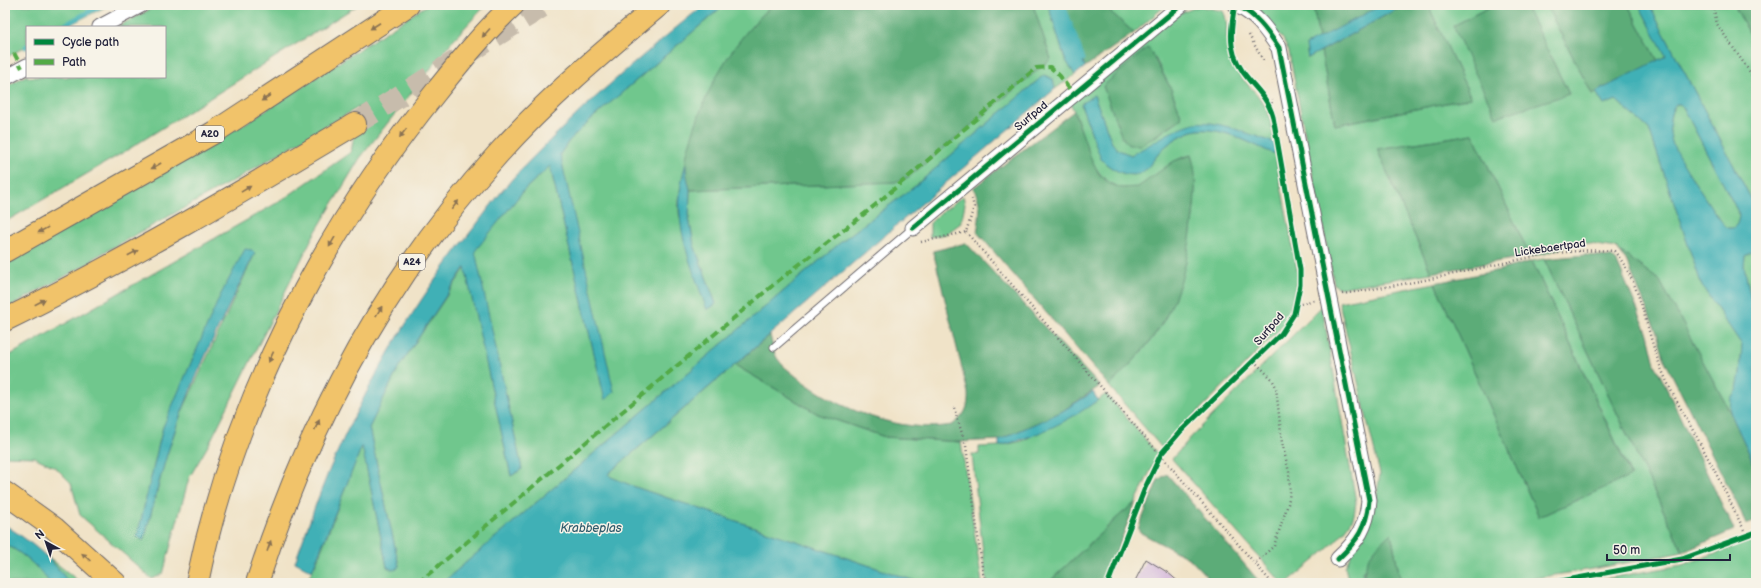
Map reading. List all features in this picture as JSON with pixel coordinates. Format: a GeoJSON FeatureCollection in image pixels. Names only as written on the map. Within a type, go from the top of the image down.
{"type":"FeatureCollection","features":[{"type":"Feature","properties":{"kind":"highway","name":"A20"},"geometry":{"type":"LineString","coordinates":[[5,251],[213,133],[408,5]]}},
{"type":"Feature","properties":{"kind":"highway"},"geometry":{"type":"LineString","coordinates":[[197,583],[216,505],[235,448],[268,363],[295,308],[335,238],[389,152],[460,62],[513,5]]}},
{"type":"Feature","properties":{"kind":"highway","name":"A24"},"geometry":{"type":"LineString","coordinates":[[257,583],[286,497],[323,413],[354,353],[407,269],[457,201],[498,153],[571,81],[659,5]]}},
{"type":"Feature","properties":{"kind":"highway"},"geometry":{"type":"LineString","coordinates":[[5,320],[141,249],[355,124]]}},
{"type":"Feature","properties":{"kind":"highway"},"geometry":{"type":"LineString","coordinates":[[5,494],[54,528],[115,583]]}},
{"type":"Feature","properties":{"kind":"street"},"geometry":{"type":"LineString","coordinates":[[102,26],[141,5]]}},
{"type":"Feature","properties":{"kind":"street","name":"Surfpad"},"geometry":{"type":"LineString","coordinates":[[913,228],[1181,5]]}},
{"type":"Feature","properties":{"kind":"street"},"geometry":{"type":"LineString","coordinates":[[1242,8],[1266,28],[1279,48],[1330,296],[1369,500],[1368,515],[1363,530],[1338,559]]}},
{"type":"Feature","properties":{"kind":"street"},"geometry":{"type":"LineString","coordinates":[[5,78],[26,67]]}},
{"type":"Feature","properties":{"kind":"lane"},"geometry":{"type":"LineString","coordinates":[[774,347],[913,228]]}},
{"type":"Feature","properties":{"kind":"path"},"geometry":{"type":"LineString","coordinates":[[1712,5],[1717,24],[1756,81]]}},
{"type":"Feature","properties":{"kind":"path"},"geometry":{"type":"LineString","coordinates":[[1242,8],[1247,32],[1265,63]]}},
{"type":"Feature","properties":{"kind":"path"},"geometry":{"type":"LineString","coordinates":[[1271,110],[1272,97]]}},
{"type":"Feature","properties":{"kind":"path"},"geometry":{"type":"LineString","coordinates":[[1264,98],[1273,117]]}},
{"type":"Feature","properties":{"kind":"path"},"geometry":{"type":"LineString","coordinates":[[966,232],[974,207],[968,182]]}},
{"type":"Feature","properties":{"kind":"path"},"geometry":{"type":"LineString","coordinates":[[917,244],[966,232]]}},
{"type":"Feature","properties":{"kind":"path"},"geometry":{"type":"LineString","coordinates":[[966,232],[1272,583]]}},
{"type":"Feature","properties":{"kind":"path"},"geometry":{"type":"LineString","coordinates":[[1296,307],[1298,298]]}},
{"type":"Feature","properties":{"kind":"path"},"geometry":{"type":"LineString","coordinates":[[1254,361],[1272,379],[1276,387],[1282,443],[1289,472],[1290,492],[1288,504],[1274,546],[1255,563]]}},
{"type":"Feature","properties":{"kind":"path"},"geometry":{"type":"LineString","coordinates":[[954,408],[966,446],[983,574],[986,583]]}},
{"type":"Feature","properties":{"kind":"path"},"geometry":{"type":"LineString","coordinates":[[1158,460],[1166,448]]}},
{"type":"Feature","properties":{"kind":"path"},"geometry":{"type":"LineString","coordinates":[[1740,539],[1749,535]]}},
{"type":"Feature","properties":{"kind":"green space"},"geometry":{"type":"Polygon","coordinates":[[[5,5],[109,5],[67,26],[26,26],[26,47],[5,58],[5,5]]]}},
{"type":"Feature","properties":{"kind":"green space"},"geometry":{"type":"Polygon","coordinates":[[[158,5],[358,5],[129,149],[5,222],[5,87],[26,76],[26,78],[166,78],[166,26],[119,26],[158,5]]]}},
{"type":"Feature","properties":{"kind":"green space"},"geometry":{"type":"Polygon","coordinates":[[[427,5],[486,5],[454,39],[360,158],[312,238],[209,444],[189,478],[163,574],[152,579],[80,515],[71,483],[55,467],[34,457],[5,456],[5,358],[282,200],[351,152],[359,107],[236,179],[92,259],[93,261],[5,309],[5,264],[249,121],[427,5]],[[255,253],[163,427],[137,537],[144,540],[166,457],[181,414],[255,253]]]}},
{"type":"Feature","properties":{"kind":"green space"},"geometry":{"type":"Polygon","coordinates":[[[724,5],[773,5],[756,21],[741,39],[717,77],[699,119],[681,187],[679,214],[716,304],[694,245],[689,218],[690,190],[895,182],[902,179],[1051,59],[1033,5],[1048,5],[1065,59],[1075,75],[1055,89],[1053,79],[1044,75],[914,187],[847,237],[442,583],[306,583],[317,561],[362,445],[387,567],[399,566],[369,428],[399,367],[466,267],[511,476],[522,469],[474,251],[524,190],[550,166],[605,399],[560,154],[569,141],[589,121],[724,5]]]}},
{"type":"Feature","properties":{"kind":"green space"},"geometry":{"type":"Polygon","coordinates":[[[773,5],[1033,5],[1051,59],[909,177],[895,182],[690,190],[686,174],[686,157],[688,147],[706,97],[724,63],[746,32],[773,5]]]}},
{"type":"Feature","properties":{"kind":"green space"},"geometry":{"type":"Polygon","coordinates":[[[1062,5],[1103,5],[1134,33],[1085,67],[1062,5]]]}},
{"type":"Feature","properties":{"kind":"green space"},"geometry":{"type":"Polygon","coordinates":[[[1103,5],[1166,5],[1134,33],[1103,5]]]}},
{"type":"Feature","properties":{"kind":"green space"},"geometry":{"type":"Polygon","coordinates":[[[1255,5],[1313,5],[1319,39],[1306,45],[1308,58],[1321,51],[1335,125],[1471,98],[1428,5],[1493,5],[1453,26],[1569,94],[1525,5],[1546,5],[1592,94],[1596,92],[1604,105],[1616,100],[1649,129],[1702,286],[1742,345],[1740,373],[1737,389],[1731,398],[1730,412],[1660,281],[1616,248],[1578,242],[1544,254],[1530,256],[1473,134],[1377,149],[1431,273],[1340,288],[1334,284],[1289,52],[1283,39],[1260,15],[1255,5]]]}},
{"type":"Feature","properties":{"kind":"green space"},"geometry":{"type":"Polygon","coordinates":[[[1313,5],[1382,5],[1319,39],[1313,5]]]}},
{"type":"Feature","properties":{"kind":"green space"},"geometry":{"type":"Polygon","coordinates":[[[1404,5],[1428,5],[1471,98],[1335,125],[1321,51],[1404,5]]]}},
{"type":"Feature","properties":{"kind":"green space"},"geometry":{"type":"Polygon","coordinates":[[[1493,5],[1525,5],[1569,94],[1496,117],[1453,26],[1493,5]]]}},
{"type":"Feature","properties":{"kind":"green space"},"geometry":{"type":"Polygon","coordinates":[[[1546,5],[1628,5],[1658,61],[1592,94],[1546,5]]]}},
{"type":"Feature","properties":{"kind":"green space"},"geometry":{"type":"Polygon","coordinates":[[[1628,5],[1639,5],[1666,55],[1658,61],[1628,5]]]}},
{"type":"Feature","properties":{"kind":"green space"},"geometry":{"type":"Polygon","coordinates":[[[1649,5],[1734,5],[1756,45],[1756,208],[1649,5]]]}},
{"type":"Feature","properties":{"kind":"green space"},"geometry":{"type":"Polygon","coordinates":[[[1734,5],[1756,5],[1756,45],[1734,5]]]}},
{"type":"Feature","properties":{"kind":"green space"},"geometry":{"type":"Polygon","coordinates":[[[1199,6],[1223,11],[1226,21],[1227,46],[1230,59],[1241,77],[1266,108],[1271,122],[1274,142],[1211,123],[1131,155],[1117,150],[1112,143],[1094,95],[1081,104],[1101,159],[1115,170],[1133,175],[1139,174],[1146,169],[1167,145],[1182,135],[1197,130],[1217,131],[1237,137],[1275,154],[1298,274],[1291,311],[1284,325],[1162,448],[1109,386],[1143,351],[1166,317],[1174,299],[1181,279],[1194,212],[1195,183],[1191,155],[1172,163],[1142,186],[1132,188],[1118,187],[1107,181],[1099,173],[1088,151],[1070,103],[1173,16],[1199,6]],[[1155,58],[1103,86],[1123,139],[1152,139],[1182,118],[1171,89],[1155,58]]]}},
{"type":"Feature","properties":{"kind":"green space"},"geometry":{"type":"Polygon","coordinates":[[[1148,47],[1171,89],[1182,118],[1142,145],[1128,145],[1121,135],[1103,86],[1148,47]]]}},
{"type":"Feature","properties":{"kind":"green space"},"geometry":{"type":"Polygon","coordinates":[[[1676,104],[1680,104],[1683,107],[1739,214],[1738,222],[1734,228],[1728,228],[1717,216],[1699,190],[1673,145],[1671,140],[1670,118],[1676,104]]]}},
{"type":"Feature","properties":{"kind":"green space"},"geometry":{"type":"Polygon","coordinates":[[[1074,111],[1091,158],[1099,174],[1110,184],[1122,188],[1138,187],[1174,161],[1191,155],[1195,170],[1193,215],[1185,268],[1178,290],[1159,329],[1129,366],[1109,386],[977,232],[979,204],[973,188],[1074,111]]]}},
{"type":"Feature","properties":{"kind":"green space"},"geometry":{"type":"Polygon","coordinates":[[[1473,134],[1530,256],[1431,273],[1377,149],[1473,134]]]}},
{"type":"Feature","properties":{"kind":"green space"},"geometry":{"type":"Polygon","coordinates":[[[963,196],[965,204],[961,223],[946,234],[930,237],[930,223],[963,196]]]}},
{"type":"Feature","properties":{"kind":"green space"},"geometry":{"type":"Polygon","coordinates":[[[966,243],[1100,386],[1061,412],[999,440],[961,442],[885,437],[818,414],[735,365],[770,335],[774,353],[781,364],[813,389],[850,409],[891,422],[912,426],[932,427],[952,425],[963,415],[967,408],[968,393],[933,251],[966,243]]]}},
{"type":"Feature","properties":{"kind":"green space"},"geometry":{"type":"Polygon","coordinates":[[[1616,248],[1660,281],[1730,412],[1756,468],[1756,521],[1746,525],[1741,512],[1665,361],[1657,333],[1626,260],[1616,248]]]}},
{"type":"Feature","properties":{"kind":"green space"},"geometry":{"type":"Polygon","coordinates":[[[1756,249],[1756,324],[1744,266],[1745,256],[1756,249]]]}},
{"type":"Feature","properties":{"kind":"green space"},"geometry":{"type":"Polygon","coordinates":[[[1585,255],[1612,257],[1617,262],[1648,334],[1655,364],[1734,530],[1683,552],[1544,259],[1585,255]]]}},
{"type":"Feature","properties":{"kind":"green space"},"geometry":{"type":"Polygon","coordinates":[[[1544,259],[1683,552],[1581,571],[1503,583],[1401,583],[1391,533],[1363,571],[1364,583],[1349,583],[1345,567],[1376,500],[1380,474],[1339,302],[1435,283],[1539,517],[1631,475],[1532,261],[1544,259]]]}},
{"type":"Feature","properties":{"kind":"green space"},"geometry":{"type":"Polygon","coordinates":[[[1532,261],[1631,476],[1539,517],[1435,283],[1500,270],[1532,261]]]}},
{"type":"Feature","properties":{"kind":"green space"},"geometry":{"type":"Polygon","coordinates":[[[1322,306],[1356,502],[1355,510],[1353,518],[1348,526],[1333,544],[1287,583],[1282,583],[1172,459],[1193,435],[1322,306]]]}},
{"type":"Feature","properties":{"kind":"green space"},"geometry":{"type":"Polygon","coordinates":[[[735,365],[818,414],[885,437],[961,442],[982,583],[921,583],[635,487],[611,477],[608,474],[735,365]]]}},
{"type":"Feature","properties":{"kind":"green space"},"geometry":{"type":"Polygon","coordinates":[[[1106,394],[1158,454],[1136,502],[1120,515],[1048,583],[988,583],[986,579],[972,455],[979,454],[979,447],[999,446],[1022,441],[1094,403],[1106,394]]]}},
{"type":"Feature","properties":{"kind":"green space"},"geometry":{"type":"Polygon","coordinates":[[[1167,474],[1258,580],[1255,583],[1213,583],[1190,559],[1141,533],[1138,529],[1158,480],[1167,474]]]}},
{"type":"Feature","properties":{"kind":"green space"},"geometry":{"type":"Polygon","coordinates":[[[1136,502],[1104,583],[1048,583],[1120,515],[1136,502]]]}},
{"type":"Feature","properties":{"kind":"green space"},"geometry":{"type":"Polygon","coordinates":[[[1391,533],[1401,583],[1364,583],[1367,561],[1375,549],[1391,533]]]}},
{"type":"Feature","properties":{"kind":"green space"},"geometry":{"type":"Polygon","coordinates":[[[1756,539],[1756,583],[1581,583],[1682,565],[1756,539]]]}},
{"type":"Feature","properties":{"kind":"green space"},"geometry":{"type":"Polygon","coordinates":[[[5,544],[30,561],[50,583],[5,583],[5,544]]]}},
{"type":"Feature","properties":{"kind":"green space"},"geometry":{"type":"Polygon","coordinates":[[[46,555],[81,583],[69,583],[46,555]]]}},
{"type":"Feature","properties":{"kind":"water"},"geometry":{"type":"Polygon","coordinates":[[[704,5],[724,5],[589,121],[569,141],[560,154],[614,392],[605,400],[550,166],[524,190],[475,251],[522,469],[511,476],[465,267],[399,367],[369,428],[399,566],[397,569],[393,570],[387,567],[362,446],[312,571],[295,562],[328,473],[359,407],[413,313],[454,254],[503,189],[558,132],[654,46],[704,5]]]}},
{"type":"Feature","properties":{"kind":"water"},"geometry":{"type":"Polygon","coordinates":[[[1048,5],[1062,5],[1085,67],[1075,75],[1065,59],[1048,5]]]}},
{"type":"Feature","properties":{"kind":"water"},"geometry":{"type":"Polygon","coordinates":[[[1382,5],[1404,5],[1308,58],[1306,45],[1382,5]]]}},
{"type":"Feature","properties":{"kind":"water"},"geometry":{"type":"Polygon","coordinates":[[[1639,5],[1649,5],[1756,208],[1756,249],[1745,256],[1744,266],[1756,324],[1756,468],[1730,412],[1731,398],[1737,389],[1740,373],[1742,345],[1702,286],[1649,129],[1616,100],[1604,105],[1596,92],[1666,56],[1639,5]],[[1676,104],[1673,108],[1670,118],[1671,140],[1673,145],[1690,175],[1717,216],[1728,228],[1734,228],[1738,222],[1739,214],[1683,107],[1680,104],[1676,104]]]}},
{"type":"Feature","properties":{"kind":"water","name":"Krabbeplas"},"geometry":{"type":"Polygon","coordinates":[[[1044,75],[1053,79],[1055,89],[608,474],[611,477],[635,487],[921,583],[442,583],[847,237],[914,187],[1044,75]]]}},
{"type":"Feature","properties":{"kind":"water"},"geometry":{"type":"Polygon","coordinates":[[[1094,95],[1112,143],[1118,150],[1131,155],[1176,130],[1191,124],[1200,123],[1221,125],[1274,142],[1275,154],[1237,137],[1217,131],[1197,130],[1182,135],[1167,145],[1144,171],[1139,174],[1127,174],[1115,170],[1101,159],[1081,104],[1094,95]]]}},
{"type":"Feature","properties":{"kind":"water"},"geometry":{"type":"Polygon","coordinates":[[[686,163],[686,172],[690,190],[689,218],[694,245],[716,304],[707,310],[688,256],[680,220],[681,183],[686,163]]]}},
{"type":"Feature","properties":{"kind":"water"},"geometry":{"type":"Polygon","coordinates":[[[245,249],[252,250],[255,253],[207,353],[175,429],[156,492],[144,540],[137,537],[163,427],[220,296],[245,249]]]}},
{"type":"Feature","properties":{"kind":"water"},"geometry":{"type":"Polygon","coordinates":[[[1093,392],[1098,400],[1063,422],[1025,438],[999,446],[999,440],[1061,412],[1093,392]]]}},
{"type":"Feature","properties":{"kind":"water"},"geometry":{"type":"Polygon","coordinates":[[[5,525],[23,537],[48,558],[69,583],[50,583],[30,561],[5,544],[5,525]]]}},
{"type":"Feature","properties":{"kind":"building"},"geometry":{"type":"Polygon","coordinates":[[[1146,559],[1167,572],[1180,583],[1134,583],[1146,559]]]}},
{"type":"Feature","properties":{"kind":"waterway"},"geometry":{"type":"LineString","coordinates":[[63,26],[102,5]]}},
{"type":"Feature","properties":{"kind":"waterway"},"geometry":{"type":"LineString","coordinates":[[1063,5],[1083,59]]}},
{"type":"Feature","properties":{"kind":"tunnel"},"geometry":{"type":"LineString","coordinates":[[355,124],[545,5]]}},
{"type":"Feature","properties":{"kind":"marked path"},"geometry":{"type":"LineString","coordinates":[[14,53],[22,68]]}},
{"type":"Feature","properties":{"kind":"marked path"},"geometry":{"type":"LineString","coordinates":[[418,583],[778,281],[868,211],[1036,68],[1050,67],[1060,76],[1073,94]]}},
{"type":"Feature","properties":{"kind":"cycle path"},"geometry":{"type":"LineString","coordinates":[[913,228],[1181,5]]}},
{"type":"Feature","properties":{"kind":"cycle path"},"geometry":{"type":"LineString","coordinates":[[1108,583],[1145,488],[1161,454],[1180,432],[1281,334],[1294,314],[1300,285],[1300,270],[1273,117],[1267,102],[1243,72],[1234,54],[1231,36],[1235,5]]}},
{"type":"Feature","properties":{"kind":"cycle path"},"geometry":{"type":"LineString","coordinates":[[1236,5],[1255,18],[1279,48],[1369,500],[1366,518],[1360,533],[1351,546],[1338,559]]}},
{"type":"Feature","properties":{"kind":"cycle path"},"geometry":{"type":"LineString","coordinates":[[1550,583],[1682,559],[1756,532]]}}]}
